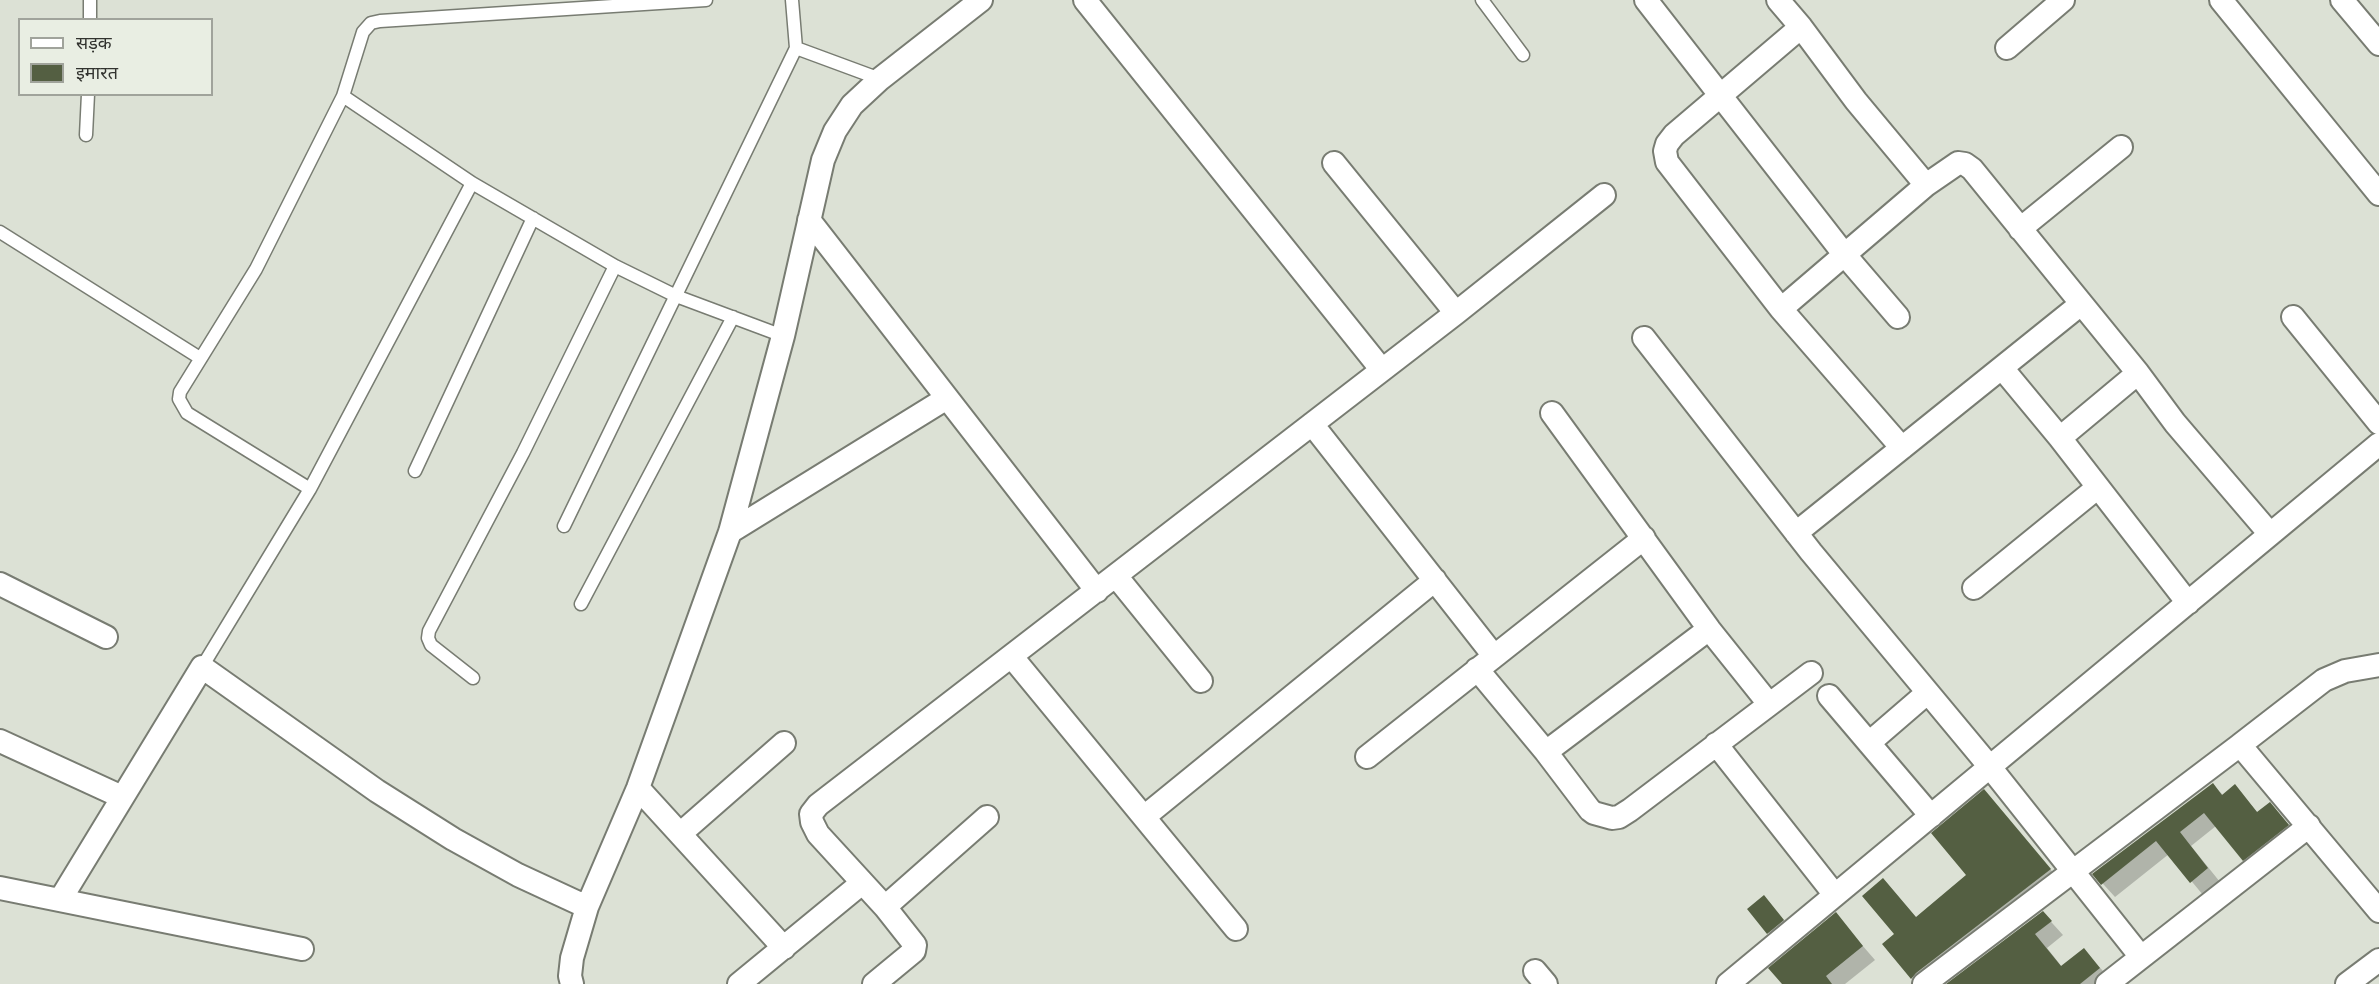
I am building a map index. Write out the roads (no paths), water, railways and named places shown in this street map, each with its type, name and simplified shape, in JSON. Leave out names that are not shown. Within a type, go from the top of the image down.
[{"type":"street","points":[[572,984],[570,976],[572,958],[587,907],[638,788],[730,532],[783,336],[823,160],[834,131],[852,105],[880,79],[981,0]]},
{"type":"street","points":[[1085,0],[1382,370]]},
{"type":"street","points":[[1646,0],[1844,254],[1898,317]]},
{"type":"street","points":[[1778,0],[1856,101],[1926,185]]},
{"type":"street","points":[[2007,48],[2063,0]]},
{"type":"street","points":[[2221,0],[2379,194]]},
{"type":"street","points":[[2342,0],[2379,44]]},
{"type":"street","points":[[1801,27],[1674,135],[1665,151],[1667,162],[1781,309],[1902,448]]},
{"type":"street","points":[[2020,229],[2121,147]]},
{"type":"street","points":[[1334,163],[1456,313]]},
{"type":"street","points":[[1781,309],[1926,185],[1958,163],[1965,164],[1972,169],[2138,373],[2175,423],[2270,534]]},
{"type":"street","points":[[874,984],[914,951],[915,945],[885,907],[818,834],[811,814],[824,799],[1012,657],[1456,313],[1604,195]]},
{"type":"street","points":[[809,220],[1097,591]]},
{"type":"street","points":[[1796,533],[2081,304]]},
{"type":"street","points":[[2293,317],[2379,423]]},
{"type":"street","points":[[1644,338],[1796,533],[1990,767],[2141,957]]},
{"type":"street","points":[[2002,368],[2061,438],[2097,488],[2188,603]]},
{"type":"street","points":[[2061,438],[2138,373]]},
{"type":"street","points":[[730,532],[947,398]]},
{"type":"street","points":[[1552,413],[1709,629],[1769,704]]},
{"type":"street","points":[[1312,424],[1435,580],[1486,663],[1546,752],[1594,813],[1612,818],[1619,817],[1630,810],[1811,673]]},
{"type":"street","points":[[1728,984],[2379,444]]},
{"type":"street","points":[[1974,588],[2097,488]]},
{"type":"street","points":[[1367,757],[1644,538]]},
{"type":"street","points":[[1116,576],[1202,681]]},
{"type":"street","points":[[1144,817],[1435,580]]},
{"type":"street","points":[[0,584],[106,637]]},
{"type":"street","points":[[1546,752],[1709,629]]},
{"type":"street","points":[[1012,657],[1236,929]]},
{"type":"street","points":[[1924,984],[2324,680],[2345,671],[2379,665]]},
{"type":"street","points":[[60,900],[202,667],[377,790],[453,839],[518,875],[587,907]]},
{"type":"street","points":[[1869,743],[1927,693]]},
{"type":"street","points":[[1829,696],[1930,816]]},
{"type":"street","points":[[0,741],[122,797]]},
{"type":"street","points":[[680,834],[783,743]]},
{"type":"street","points":[[1716,744],[1835,895]]},
{"type":"street","points":[[2240,746],[2379,911]]},
{"type":"street","points":[[638,788],[784,948]]},
{"type":"street","points":[[885,907],[987,817]]},
{"type":"street","points":[[2107,984],[2309,826]]},
{"type":"street","points":[[740,984],[862,883]]},
{"type":"street","points":[[0,888],[302,949]]},
{"type":"street","points":[[2347,984],[2379,960]]},
{"type":"lane","points":[[90,0],[90,18]]},
{"type":"lane","points":[[310,489],[187,413],[179,399],[180,392],[200,358],[256,269],[343,96],[363,32],[371,23],[380,21],[579,5],[706,0]]},
{"type":"lane","points":[[564,526],[796,48],[792,0]]},
{"type":"lane","points":[[1482,0],[1523,55]]},
{"type":"lane","points":[[796,48],[880,79]]},
{"type":"lane","points":[[86,135],[88,96]]},
{"type":"lane","points":[[343,96],[472,183],[615,266],[676,296],[783,336]]},
{"type":"lane","points":[[202,667],[310,489],[472,183]]},
{"type":"lane","points":[[415,471],[532,218]]},
{"type":"lane","points":[[0,232],[200,358]]},
{"type":"lane","points":[[473,678],[431,645],[428,638],[429,631],[523,453],[615,266]]},
{"type":"lane","points":[[581,604],[733,317]]}]
